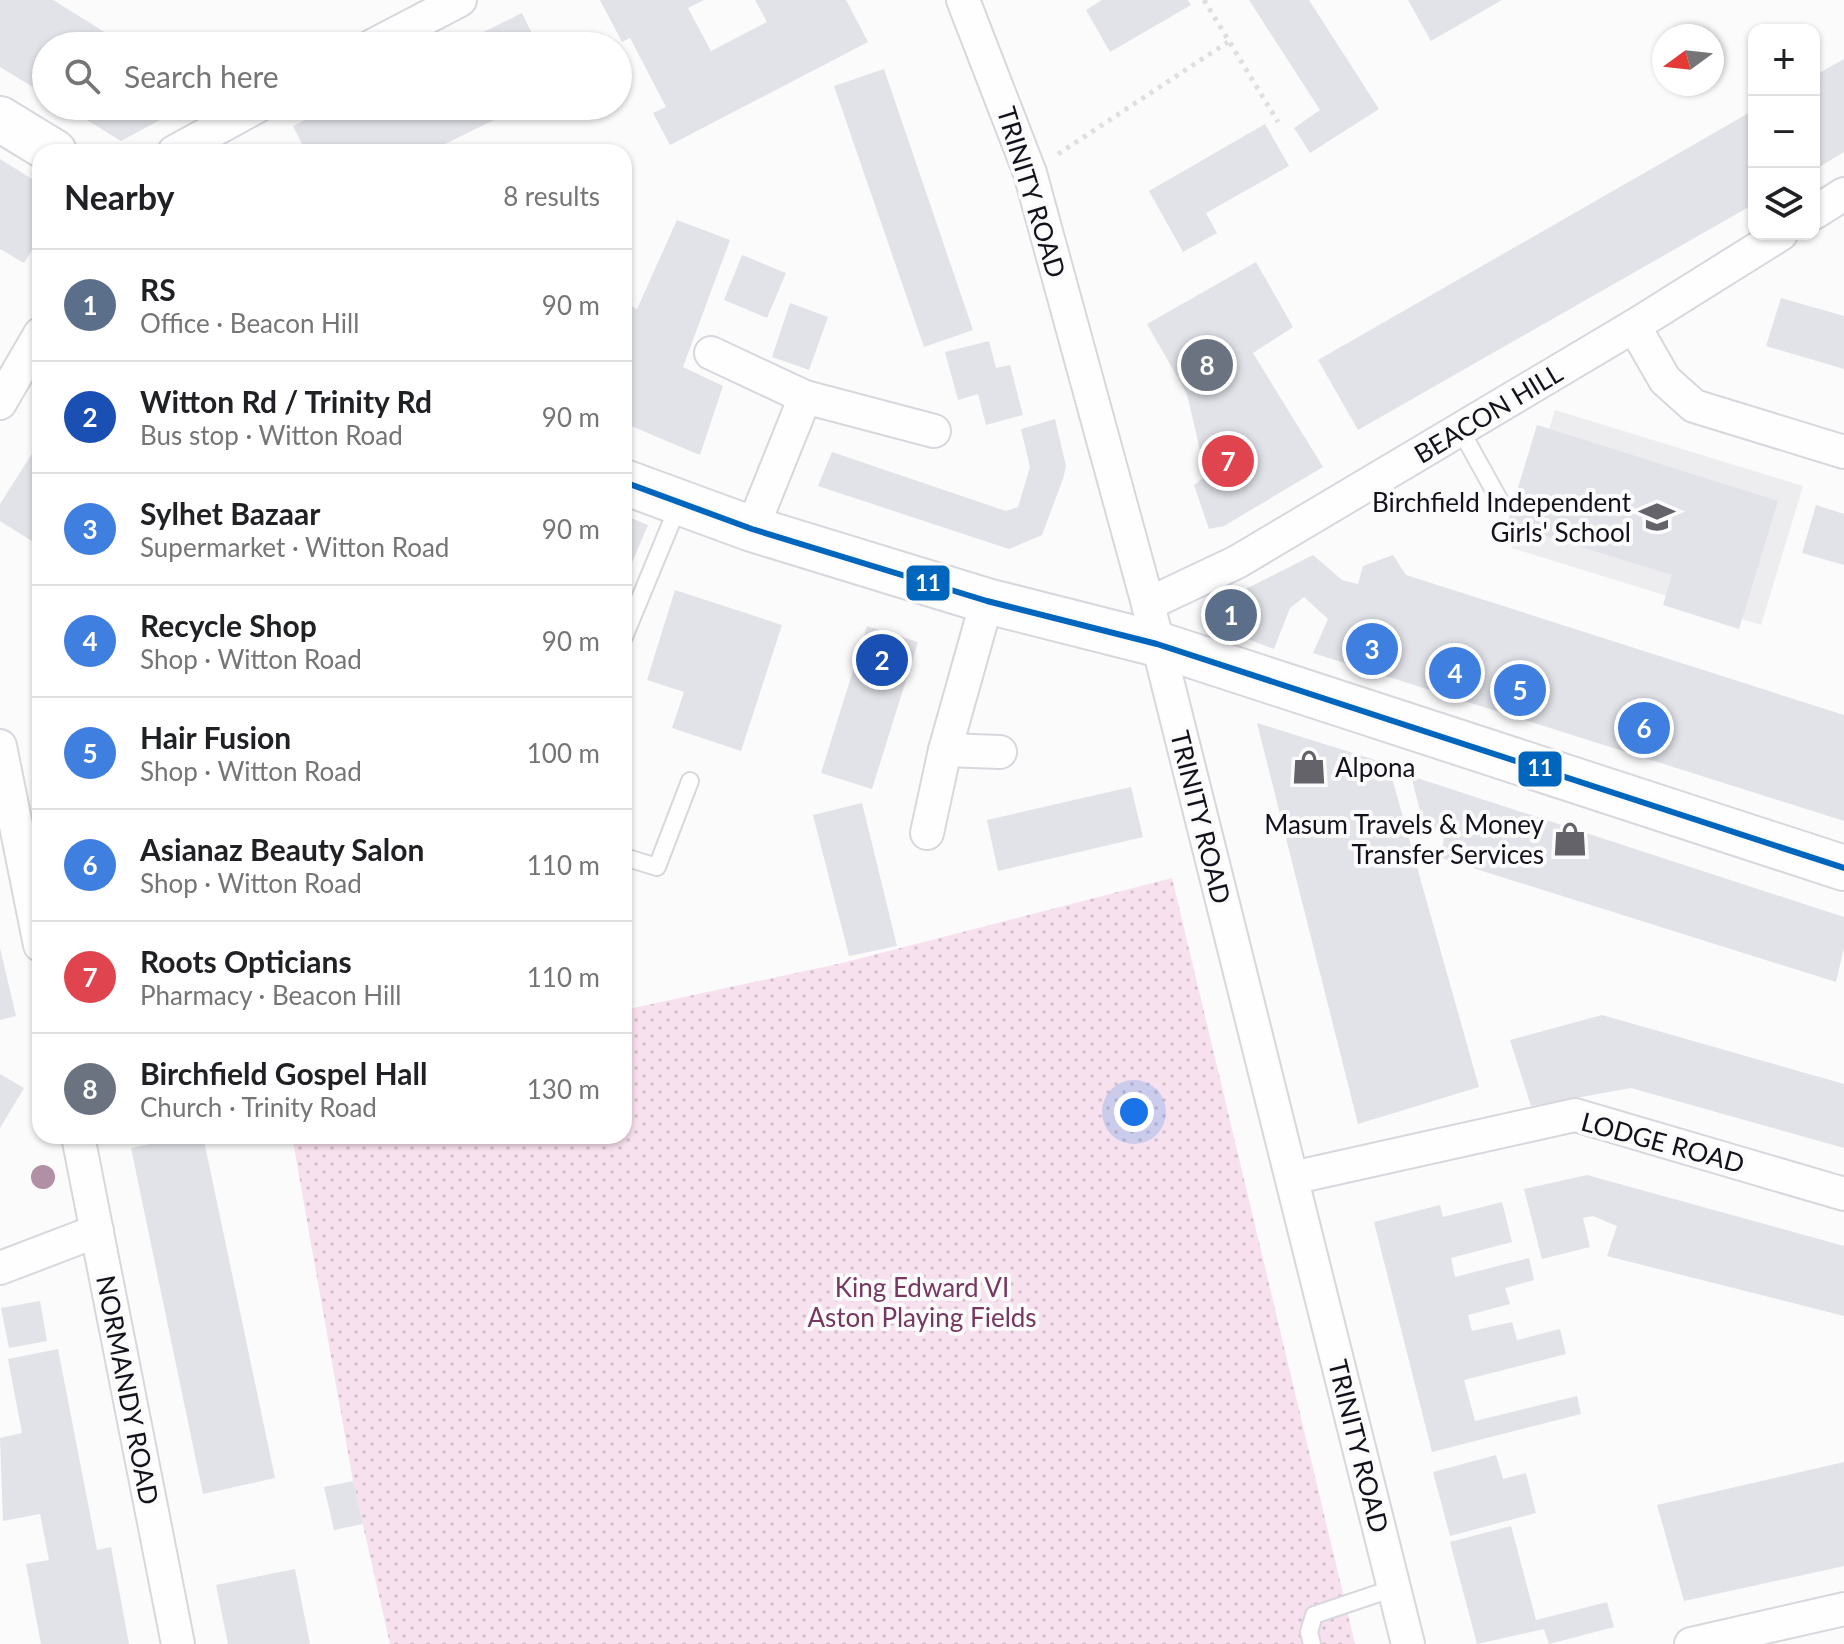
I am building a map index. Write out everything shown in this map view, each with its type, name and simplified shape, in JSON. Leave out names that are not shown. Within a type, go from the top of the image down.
[{"type":"main road","points":[[0,119],[41,144]]},
{"type":"main road","points":[[632,485],[752,529],[987,601],[1153,624],[1844,868]]},
{"type":"street","points":[[399,32],[460,0]]},
{"type":"street","name":"TRINITY ROAD","points":[[963,0],[1030,173],[1153,624],[1408,1644]]},
{"type":"street","points":[[189,144],[232,120]]},
{"type":"street","points":[[1820,209],[1844,194]]},
{"type":"street","name":"BEACON HILL","points":[[1153,624],[1237,562],[1634,326],[1771,240]]},
{"type":"street","points":[[1634,326],[1665,380],[1694,406],[1844,452]]},
{"type":"street","points":[[0,403],[32,348]]},
{"type":"street","points":[[711,353],[805,397],[934,431]]},
{"type":"street","points":[[752,529],[805,397]]},
{"type":"street","points":[[927,833],[945,750],[987,601]]},
{"type":"street","points":[[0,746],[32,905]]},
{"type":"street","points":[[945,750],[1000,752]]},
{"type":"street","name":"LODGE ROAD","points":[[1292,1178],[1575,1115],[1844,1194]]},
{"type":"street","name":"NORMANDY ROAD","points":[[80,1144],[178,1644]]},
{"type":"street","points":[[0,1268],[97,1231]]},
{"type":"street","points":[[1691,1644],[1844,1609]]},
{"type":"lane","points":[[1460,429],[1501,503]]},
{"type":"lane","points":[[632,618],[680,503]]},
{"type":"lane","points":[[632,859],[657,867],[690,781]]},
{"type":"lane","points":[[1312,1644],[1309,1632],[1314,1615],[1394,1588]]},
{"type":"path","points":[[1204,0],[1278,122]]},
{"type":"path","points":[[1030,173],[1228,42]]},
{"type":"shaded area","name":"Birchfield Independent Girls' School","points":[[1555,410],[1803,486],[1761,625],[1512,548]]},
{"type":"green space","name":"King Edward VI Aston Playing Fields","points":[[1172,878],[1355,1644],[390,1644],[353,1481],[293,1144],[632,1144],[632,1008],[842,963]]},
{"type":"building","points":[[0,0],[53,0],[104,32],[32,32],[32,86],[0,67]]},
{"type":"building","points":[[600,0],[704,0],[688,8],[711,51],[767,22],[755,0],[846,0],[868,42],[670,145],[653,113],[666,107],[632,42],[632,32],[617,32]]},
{"type":"building","points":[[1102,0],[1188,0],[1191,5],[1110,52],[1086,10]]},
{"type":"building","points":[[1249,0],[1309,0],[1379,109],[1310,153],[1294,128],[1320,110]]},
{"type":"building","points":[[1408,0],[1502,0],[1431,41]]},
{"type":"building","points":[[522,13],[531,32],[483,32]]},
{"type":"building","points":[[1844,59],[1844,152],[1820,166],[1820,96],[1820,73]]},
{"type":"building","points":[[884,69],[973,330],[924,347],[834,86]]},
{"type":"building","points":[[1748,113],[1748,207],[1358,430],[1318,360]]},
{"type":"building","points":[[87,120],[160,120],[121,141]]},
{"type":"building","points":[[305,120],[494,120],[445,144],[302,144],[293,126]]},
{"type":"building","points":[[1265,124],[1289,166],[1206,213],[1217,233],[1183,252],[1149,191]]},
{"type":"building","points":[[0,159],[32,179],[32,250],[24,263],[0,249]]},
{"type":"building","points":[[677,220],[730,240],[683,367],[723,386],[700,455],[632,426],[632,306],[637,309]]},
{"type":"building","points":[[742,255],[786,273],[767,318],[724,300]]},
{"type":"building","points":[[1256,262],[1293,327],[1253,353],[1323,467],[1224,526],[1209,529],[1194,485],[1206,476],[1187,394],[1147,324]]},
{"type":"building","points":[[1781,298],[1844,316],[1844,369],[1766,346]]},
{"type":"building","points":[[790,303],[828,317],[809,370],[772,357]]},
{"type":"building","points":[[989,341],[996,368],[1010,365],[1023,415],[986,425],[978,394],[958,400],[945,352]]},
{"type":"building","points":[[1055,419],[1066,466],[1063,479],[1042,535],[1009,549],[818,486],[832,452],[1006,511],[1018,507],[1030,467],[1021,429]]},
{"type":"building","name":"Birchfield Independent Girls' School","points":[[1537,425],[1778,501],[1739,629],[1663,605],[1672,575],[1507,524]]},
{"type":"building","points":[[32,454],[32,541],[0,521],[0,504]]},
{"type":"building","points":[[1816,505],[1844,514],[1844,565],[1802,553]]},
{"type":"building","points":[[632,518],[648,525],[632,562]]},
{"type":"building","points":[[1313,555],[1342,580],[1358,584],[1363,566],[1393,555],[1406,575],[1844,715],[1844,821],[1313,653],[1328,619],[1304,597],[1290,608],[1274,649],[1218,628],[1207,619],[1214,605]]},
{"type":"building","points":[[675,590],[782,625],[741,751],[672,728],[684,692],[647,680]]},
{"type":"building","points":[[867,626],[918,642],[872,789],[821,773]]},
{"type":"building","points":[[1257,723],[1388,764],[1479,1087],[1358,1124]]},
{"type":"building","points":[[1411,776],[1844,917],[1844,948],[1836,982],[1441,858],[1445,831],[1425,830]]},
{"type":"building","points":[[1131,787],[1143,837],[998,871],[987,820]]},
{"type":"building","points":[[862,803],[897,946],[849,956],[813,815]]},
{"type":"building","points":[[0,948],[16,1016],[0,1020]]},
{"type":"building","points":[[1602,1015],[1844,1084],[1844,1148],[1631,1088],[1531,1106],[1510,1040]]},
{"type":"building","points":[[0,1074],[24,1088],[0,1128]]},
{"type":"building","points":[[150,1144],[205,1144],[275,1478],[203,1494],[131,1148]]},
{"type":"building","points":[[1587,1175],[1844,1246],[1844,1316],[1607,1256],[1617,1226],[1593,1216],[1583,1218],[1590,1247],[1542,1259],[1524,1189]]},
{"type":"building","points":[[1502,1202],[1512,1242],[1451,1258],[1455,1277],[1529,1258],[1534,1280],[1505,1288],[1510,1304],[1468,1315],[1472,1331],[1512,1322],[1517,1340],[1560,1329],[1566,1354],[1464,1380],[1475,1421],[1577,1396],[1581,1414],[1432,1452],[1374,1222],[1440,1205],[1443,1217]]},
{"type":"building","points":[[40,1301],[47,1341],[9,1348],[1,1308]]},
{"type":"building","points":[[58,1349],[97,1550],[111,1547],[129,1644],[41,1644],[26,1564],[49,1560],[40,1514],[3,1521],[0,1438],[22,1433],[8,1359]]},
{"type":"building","points":[[1496,1455],[1503,1479],[1526,1473],[1536,1513],[1450,1536],[1433,1472]]},
{"type":"building","points":[[1844,1462],[1844,1566],[1684,1601],[1657,1505]]},
{"type":"building","points":[[353,1481],[363,1524],[334,1530],[324,1487]]},
{"type":"building","points":[[1511,1526],[1536,1620],[1607,1602],[1614,1627],[1549,1644],[1544,1629],[1477,1644],[1450,1542]]},
{"type":"building","points":[[295,1569],[310,1644],[228,1644],[216,1585]]},
{"type":"transit line","name":"11","points":[[632,485],[752,529],[987,601],[1157,644],[1844,868]]},
{"type":"place","name":"Birchfield Gospel Hall","points":[[1207,365]]},
{"type":"place","name":"Roots Opticians","points":[[1228,461]]},
{"type":"place","name":"Birchfield Independent Girls' School","points":[[1657,517]]},
{"type":"place","name":"RS","points":[[1231,615]]},
{"type":"place","name":"Sylhet Bazaar","points":[[1372,649]]},
{"type":"place","name":"Witton Rd / Trinity Rd","points":[[882,660]]},
{"type":"place","name":"Recycle Shop","points":[[1455,673]]},
{"type":"place","name":"Hair Fusion","points":[[1520,690]]},
{"type":"place","name":"Asianaz Beauty Salon","points":[[1644,728]]},
{"type":"place","name":"Alpona","points":[[1309,767]]},
{"type":"place","name":"Masum Travels & Money Transfer Services","points":[[1570,839]]}]
